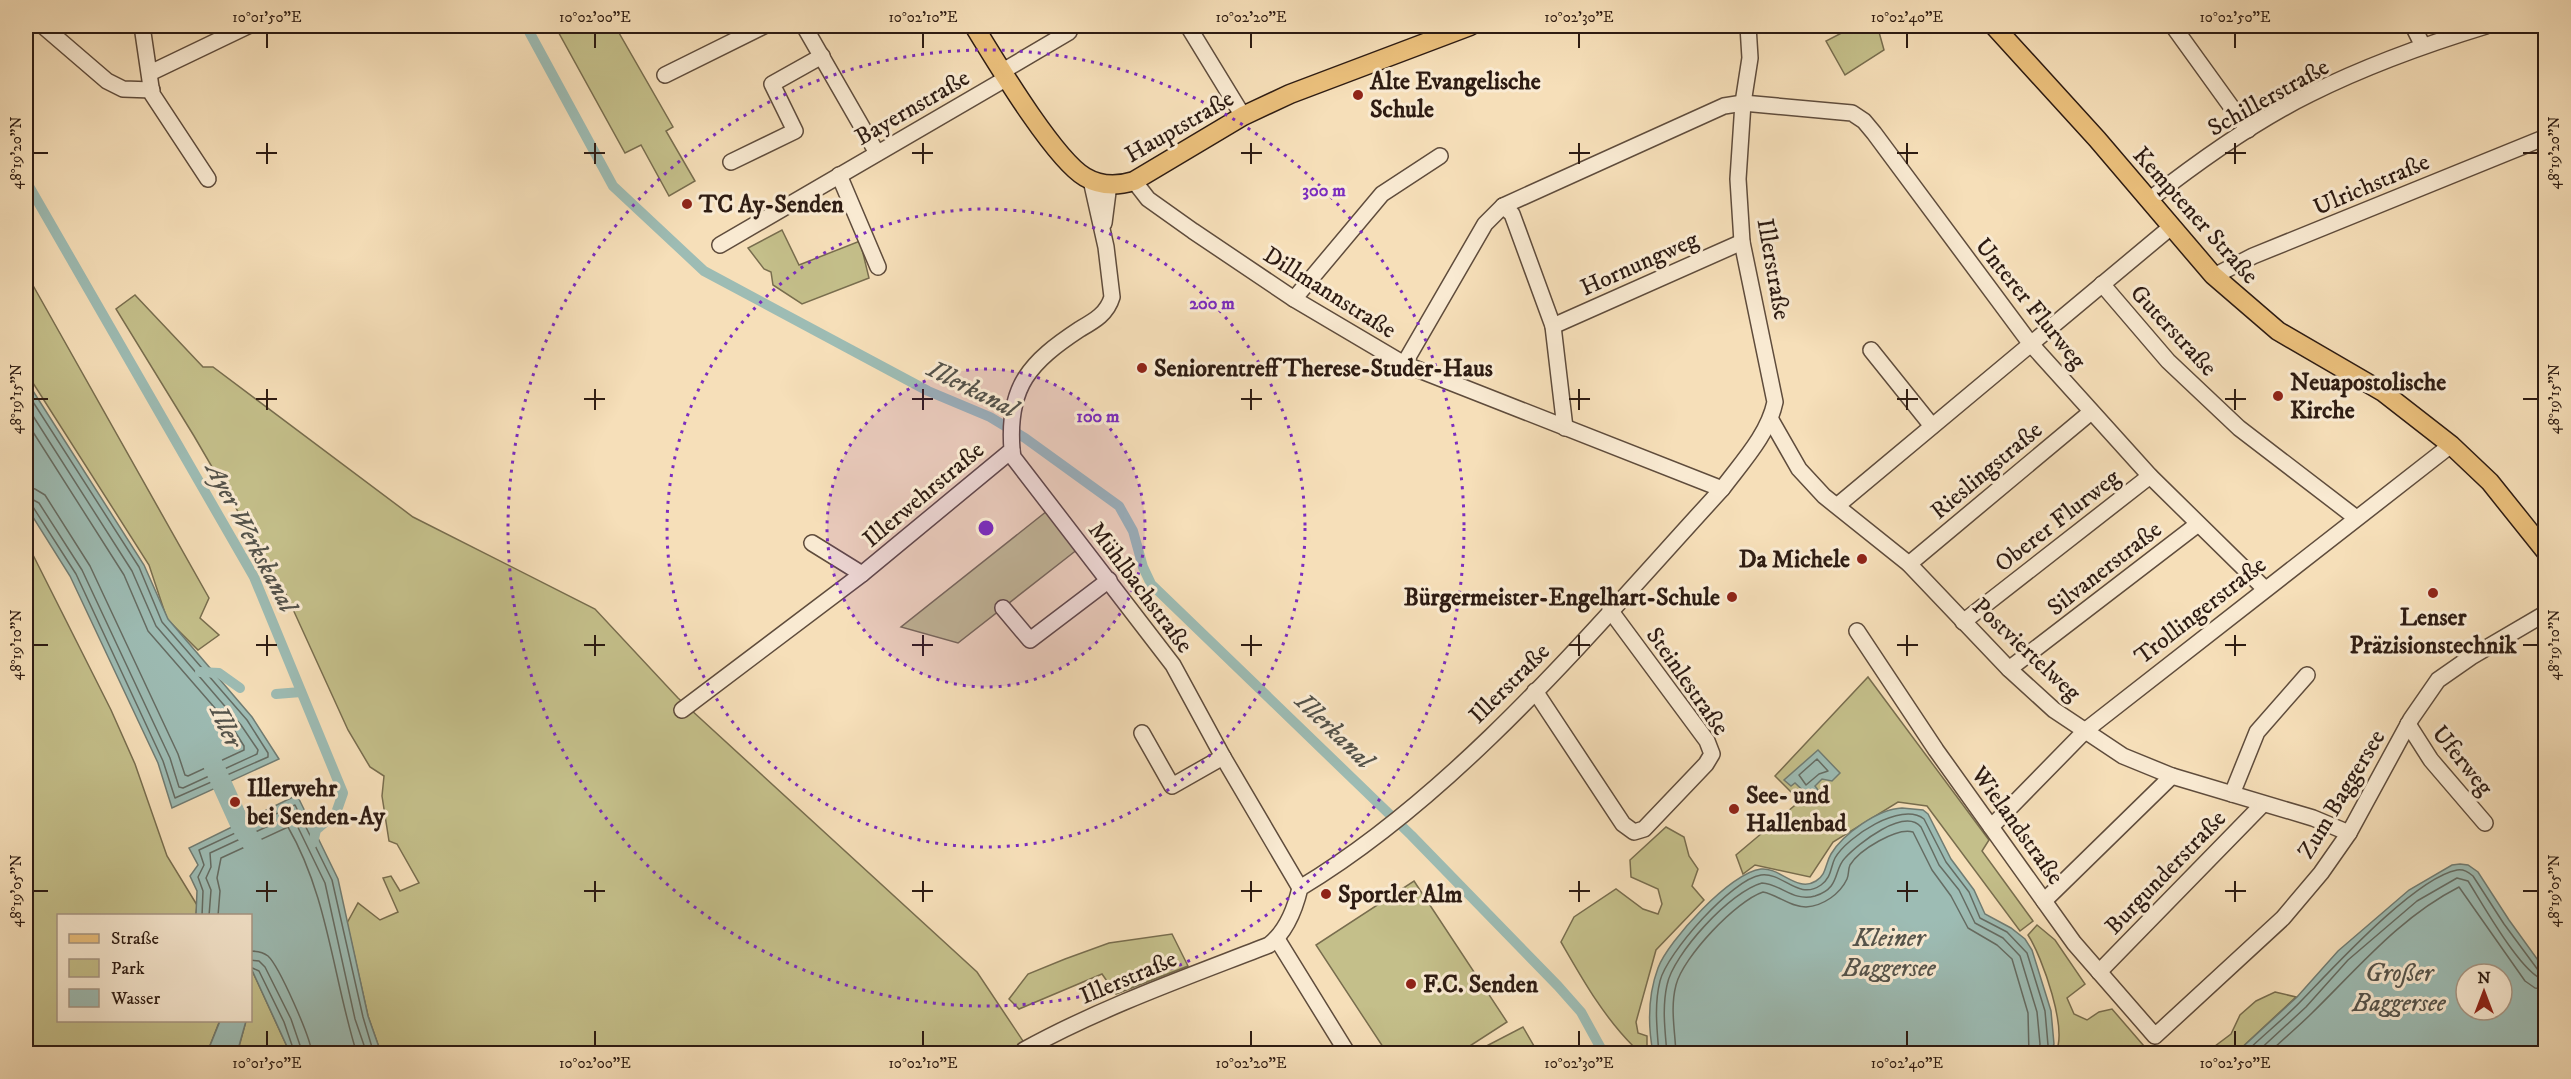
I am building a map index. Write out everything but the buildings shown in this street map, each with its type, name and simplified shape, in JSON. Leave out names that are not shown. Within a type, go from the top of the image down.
[{"type":"main road","points":[[974,26],[1005,74],[1070,164],[1100,182]]},
{"type":"main road","name":"Hauptstraße","points":[[1100,182],[1134,181],[1242,116],[1354,67],[1470,26]]},
{"type":"main road","name":"Kemptener Straße","points":[[1994,26],[2214,276],[2278,331],[2383,392],[2451,445],[2490,482],[2546,552]]},
{"type":"street","points":[[43,26],[107,81],[123,89],[152,90]]},
{"type":"street","points":[[142,26],[152,90],[208,179]]},
{"type":"street","points":[[150,73],[249,26]]},
{"type":"street","points":[[665,75],[764,26]]},
{"type":"street","points":[[804,26],[877,153]]},
{"type":"street","points":[[1188,26],[1242,116]]},
{"type":"street","name":"Illerstraße","points":[[1300,888],[1384,830],[1411,808],[1535,691],[1722,489],[1771,420],[1775,402],[1774,387],[1742,242],[1738,179],[1743,103],[1750,58],[1748,26]]},
{"type":"street","points":[[2173,26],[2248,130]]},
{"type":"street","points":[[2413,26],[2423,46]]},
{"type":"street","name":"Schillerstraße","points":[[2149,201],[2183,173],[2248,130],[2310,94],[2423,46],[2486,26]]},
{"type":"street","name":"Bayernstraße","points":[[720,245],[877,153],[1069,32]]},
{"type":"street","points":[[731,162],[795,131],[772,84],[822,56]]},
{"type":"street","name":"Unterer Flurweg","points":[[1503,206],[1724,106],[1743,103],[1840,110],[1852,113],[1864,121],[2030,343],[2150,476],[2265,588]]},
{"type":"street","name":"Ulrichstraße","points":[[2214,276],[2253,256],[2546,137]]},
{"type":"street","points":[[1294,299],[1382,194],[1440,156]]},
{"type":"street","name":"Bayernstraße","points":[[839,175],[878,267]]},
{"type":"street","name":"Dillmannstraße","points":[[1134,181],[1148,200],[1294,299],[1404,364],[1722,489]]},
{"type":"street","name":"Illerwehrstraße","points":[[682,710],[862,574],[1011,447],[1016,398],[1028,370],[1045,353],[1098,318],[1110,304],[1112,288],[1103,231],[1100,182]]},
{"type":"street","points":[[1404,364],[1485,224],[1503,206],[1512,214],[1553,326],[1565,428]]},
{"type":"street","points":[[1838,505],[2171,227]]},
{"type":"street","name":"Hornungweg","points":[[1553,326],[1742,242]]},
{"type":"street","name":"Guterstraße","points":[[2102,284],[2168,361],[2239,428],[2355,517]]},
{"type":"street","points":[[1871,350],[1932,426]]},
{"type":"street","name":"Rieslingstraße","points":[[1909,564],[2091,412]]},
{"type":"street","name":"Postviertelweg","points":[[1771,420],[1799,469],[1824,496],[1909,564],[2009,669],[2054,710],[2086,729],[2123,756],[2172,776],[2313,818],[2349,833]]},
{"type":"street","name":"Trollingerstraße","points":[[1991,826],[2086,729],[2355,517],[2451,445]]},
{"type":"street","name":"Mühlbachstraße","points":[[1011,447],[1013,457],[1173,665],[1223,757],[1300,888]]},
{"type":"street","name":"Oberer Flurweg","points":[[1963,622],[2150,476]]},
{"type":"street","name":"Silvanerstraße","points":[[2009,669],[2198,524]]},
{"type":"street","points":[[812,543],[862,574]]},
{"type":"street","points":[[1003,608],[1030,640],[1109,580]]},
{"type":"street","name":"Steinlestraße","points":[[1535,691],[1623,824],[1634,832],[1644,829],[1706,764],[1712,754],[1707,741],[1610,610]]},
{"type":"street","name":"Zum Baggersee","points":[[2155,1036],[2283,918],[2321,873],[2349,833],[2408,724],[2438,680],[2471,657],[2546,613]]},
{"type":"street","name":"Wielandstraße","points":[[1857,631],[2044,901],[2098,972],[2155,1036]]},
{"type":"street","points":[[2232,794],[2257,732],[2307,675]]},
{"type":"street","name":"Uferweg","points":[[2408,724],[2431,760],[2485,823]]},
{"type":"street","points":[[1142,733],[1172,786],[1223,757]]},
{"type":"street","points":[[2044,901],[2172,776]]},
{"type":"street","name":"Burgunderstraße","points":[[2098,972],[2263,804]]},
{"type":"street","points":[[1300,888],[1289,919],[1277,939],[1348,1053]]},
{"type":"street","name":"Illerstraße","points":[[1024,1050],[1053,1034],[1153,989],[1269,945],[1277,939]]},
{"type":"green space","points":[[555,26],[615,26],[673,127],[666,131],[695,181],[669,196],[641,145],[625,153]]},
{"type":"green space","points":[[1855,26],[1868,26],[1879,32],[1884,50],[1845,75],[1826,41]]},
{"type":"green space","points":[[782,230],[799,265],[860,241],[869,278],[802,304],[773,285],[771,272],[764,269],[748,248]]},
{"type":"green space","points":[[26,273],[209,598],[200,618],[219,635],[198,650],[167,619],[149,565],[26,372]]},
{"type":"green space","points":[[135,295],[203,367],[213,367],[413,517],[595,609],[678,698],[977,972],[1031,1053],[381,1053],[368,1016],[347,923],[358,903],[380,920],[398,912],[383,878],[391,876],[400,891],[419,883],[397,844],[389,841],[382,796],[384,776],[370,767],[348,730],[286,594],[194,436],[116,309]]},
{"type":"green space","points":[[1047,511],[1078,549],[958,643],[901,627]]},
{"type":"green space","points":[[26,541],[111,710],[135,764],[167,856],[197,905],[196,914],[57,914],[57,1022],[219,1022],[207,1053],[26,1053]]},
{"type":"green space","points":[[1868,677],[1989,840],[1982,851],[2033,921],[2020,931],[1927,806],[1898,802],[1833,842],[1810,877],[1755,865],[1743,874],[1736,855],[1800,801],[1775,776]]},
{"type":"green space","points":[[1666,827],[1684,837],[1689,856],[1698,869],[1692,886],[1704,900],[1656,950],[1636,1022],[1638,1033],[1647,1036],[1647,1053],[1634,1053],[1634,1047],[1603,1010],[1561,942],[1574,917],[1616,889],[1643,909],[1658,914],[1662,904],[1658,889],[1631,877],[1630,860]]},
{"type":"green space","name":"F.C. Senden","points":[[1414,881],[1507,1022],[1459,1053],[1387,1053],[1316,945]]},
{"type":"green space","points":[[2037,925],[2055,940],[2085,984],[2067,998],[2074,1014],[2087,1020],[2099,1012],[2112,1009],[2150,1053],[2055,1053],[2059,1029],[2052,994],[2040,959],[2028,935]]},
{"type":"green space","points":[[1172,934],[1188,966],[1116,994],[1102,974],[1019,1009],[1009,999],[1028,974],[1065,959],[1109,943]]},
{"type":"green space","points":[[252,970],[290,1053],[237,1054],[246,1022],[252,1022]]},
{"type":"green space","points":[[2275,992],[2296,997],[2236,1053],[2185,1054],[2187,1048],[2211,1049],[2231,1034],[2240,1015],[2256,1001]]},
{"type":"green space","points":[[1523,1027],[1538,1053],[1473,1053]]},
{"type":"water","points":[[26,380],[144,565],[168,619],[252,717],[279,759],[172,808],[158,763],[70,576],[26,506]]},
{"type":"water","points":[[1818,750],[1840,773],[1832,781],[1822,779],[1815,786],[1818,790],[1812,799],[1795,783],[1791,786],[1784,780]]},
{"type":"water","points":[[297,795],[338,879],[368,1016],[381,1053],[290,1053],[252,970],[252,914],[196,914],[197,891],[190,876],[198,865],[189,848]]},
{"type":"water","name":"Kleiner Baggersee","points":[[1902,808],[1923,810],[1928,814],[1951,859],[1974,890],[1985,914],[2011,928],[2025,939],[2032,950],[2051,1011],[2054,1044],[2049,1053],[1653,1053],[1650,1010],[1652,989],[1658,968],[1674,942],[1702,910],[1734,882],[1748,873],[1761,869],[1768,869],[1802,884],[1816,881],[1822,875],[1837,846],[1852,831],[1882,813]]},
{"type":"water","name":"Großer Baggersee","points":[[2452,865],[2468,865],[2478,872],[2545,970],[2545,1053],[2236,1053],[2297,997],[2338,951],[2409,890]]},
{"type":"water","points":[[220,1022],[246,1022],[237,1053],[207,1053]]},
{"type":"waterway","name":"Illerkanal","points":[[526,26],[613,186],[704,271],[928,391],[990,417],[1025,438],[1119,506],[1133,531],[1143,567],[1151,584],[1411,835],[1558,986],[1581,1012],[1604,1054]]},
{"type":"waterway","name":"Ayer Werkskanal","points":[[26,181],[254,577],[343,793],[336,813],[316,830],[313,843]]},
{"type":"waterway","points":[[200,672],[219,673],[240,688]]},
{"type":"waterway","points":[[276,694],[301,692]]},
{"type":"waterway","name":"Iller","points":[[212,762],[240,824],[254,846]]},
{"type":"place","name":"Alte Evangelische Schule","points":[[1358,95]]},
{"type":"place","name":"TC Ay-Senden","points":[[687,204]]},
{"type":"place","name":"Seniorentreff Therese-Studer-Haus","points":[[1142,368]]},
{"type":"place","name":"Neuapostolische Kirche","points":[[2278,396]]},
{"type":"place","name":"Da Michele","points":[[1862,559]]},
{"type":"place","name":"Lenser Präzisionstechnik","points":[[2433,593]]},
{"type":"place","name":"Bürgermeister-Engelhart-Schule","points":[[1732,597]]},
{"type":"place","name":"Illerwehr bei Senden-Ay","points":[[235,802]]},
{"type":"place","name":"See- und Hallenbad","points":[[1734,809]]},
{"type":"place","name":"Sportler Alm","points":[[1326,894]]},
{"type":"place","name":"F.C. Senden","points":[[1411,984]]}]
